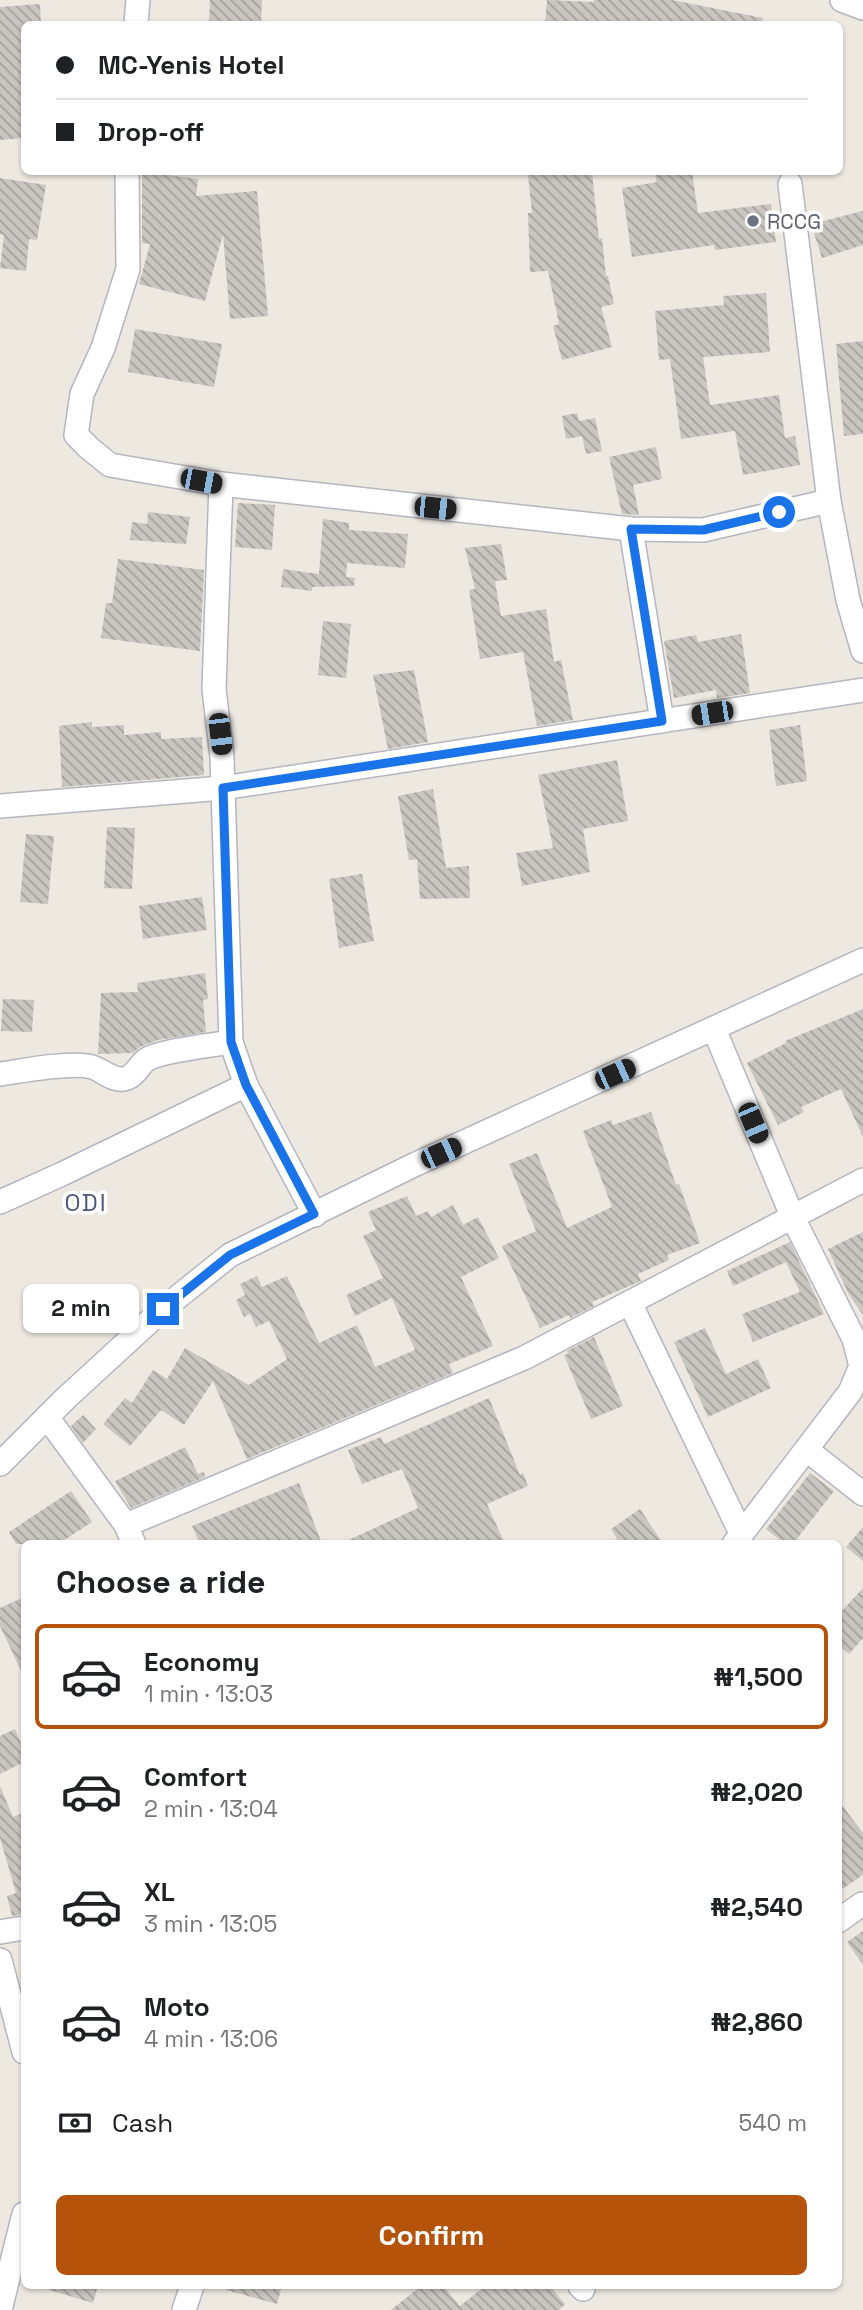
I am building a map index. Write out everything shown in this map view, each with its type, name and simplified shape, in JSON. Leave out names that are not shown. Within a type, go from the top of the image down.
[{"type":"street","points":[[136,21],[138,0]]},
{"type":"street","points":[[842,0],[863,8]]},
{"type":"street","points":[[127,175],[128,269],[103,348],[82,394],[76,435],[110,465],[221,484],[631,529],[703,530],[829,501]]},
{"type":"street","points":[[790,184],[829,501],[848,600],[863,651]]},
{"type":"street","points":[[221,484],[214,689],[222,757],[231,1042],[246,1085],[314,1214]]},
{"type":"street","points":[[631,529],[662,721]]},
{"type":"street","points":[[0,806],[223,788],[863,690]]},
{"type":"street","points":[[0,1464],[163,1309],[230,1255],[416,1164],[863,960]]},
{"type":"street","points":[[630,1303],[737,1538],[850,1392],[861,1366],[853,1339],[793,1217],[714,1028]]},
{"type":"street","points":[[0,1074],[76,1065],[92,1067],[118,1079],[127,1079],[137,1072],[145,1060],[158,1055],[231,1042]]},
{"type":"street","points":[[0,1202],[246,1085]]},
{"type":"street","points":[[47,1417],[130,1534],[308,1451],[524,1358],[863,1180]]},
{"type":"street","points":[[807,1450],[863,1494]]},
{"type":"street","points":[[842,1918],[862,1904]]},
{"type":"street","points":[[0,1933],[21,1929]]},
{"type":"street","points":[[0,1961],[21,2041]]},
{"type":"street","points":[[0,2310],[21,2226]]},
{"type":"street","points":[[184,2310],[191,2289]]},
{"type":"building","points":[[210,0],[262,0],[261,21],[209,21]]},
{"type":"building","points":[[547,0],[672,0],[763,18],[762,21],[545,21]]},
{"type":"building","points":[[40,4],[41,21],[21,21],[21,138],[0,140],[0,7]]},
{"type":"building","points":[[142,175],[198,179],[196,196],[257,191],[268,316],[230,319],[223,234],[205,301],[139,284],[150,244],[142,243]]},
{"type":"building","points":[[528,175],[592,175],[599,239],[602,238],[606,276],[614,304],[601,307],[612,347],[562,360],[553,326],[559,324],[548,271],[530,272],[528,213],[532,213]]},
{"type":"building","points":[[655,175],[692,175],[698,213],[771,204],[776,242],[715,250],[714,245],[632,257],[622,188],[657,182]]},
{"type":"building","points":[[0,178],[46,185],[37,240],[29,239],[26,271],[0,268],[4,235],[0,234]]},
{"type":"building","points":[[863,211],[863,245],[822,258],[811,224]]},
{"type":"building","points":[[766,293],[770,352],[703,357],[710,405],[779,395],[785,438],[795,436],[800,465],[743,475],[735,431],[681,439],[670,359],[659,360],[655,311],[724,305],[723,296]]},
{"type":"building","points":[[135,329],[222,344],[214,387],[128,372]]},
{"type":"building","points":[[863,341],[863,434],[844,436],[836,344]]},
{"type":"building","points":[[577,413],[579,421],[595,418],[602,451],[586,454],[582,436],[566,439],[562,416]]},
{"type":"building","points":[[656,447],[662,479],[633,485],[639,515],[622,514],[609,457]]},
{"type":"building","points":[[238,503],[275,505],[272,550],[235,547]]},
{"type":"building","points":[[148,512],[190,517],[186,544],[130,540],[132,522],[147,524]]},
{"type":"building","points":[[323,519],[349,523],[349,530],[408,534],[405,568],[347,563],[346,577],[355,578],[354,586],[312,587],[312,591],[281,587],[283,569],[319,574]]},
{"type":"building","points":[[501,544],[507,580],[495,581],[501,616],[546,609],[554,662],[561,660],[573,720],[537,726],[523,652],[480,659],[469,590],[475,589],[465,548]]},
{"type":"building","points":[[118,559],[204,570],[200,651],[101,638],[106,603],[112,603]]},
{"type":"building","points":[[323,621],[351,624],[346,678],[318,675]]},
{"type":"building","points":[[741,634],[750,693],[717,698],[716,690],[674,698],[664,641],[696,635],[698,642]]},
{"type":"building","points":[[414,670],[428,742],[388,749],[373,675]]},
{"type":"building","points":[[92,722],[92,727],[124,725],[124,735],[161,732],[161,739],[202,737],[204,775],[62,787],[59,726]]},
{"type":"building","points":[[800,725],[807,781],[776,786],[769,730]]},
{"type":"building","points":[[617,760],[628,821],[583,829],[590,872],[522,886],[516,853],[553,848],[538,775]]},
{"type":"building","points":[[433,789],[446,868],[469,866],[470,898],[420,899],[417,859],[409,860],[398,796]]},
{"type":"building","points":[[107,827],[135,828],[132,889],[104,888]]},
{"type":"building","points":[[26,834],[54,836],[48,904],[20,902]]},
{"type":"building","points":[[362,874],[374,941],[339,948],[329,879]]},
{"type":"building","points":[[202,897],[207,930],[143,939],[139,906]]},
{"type":"building","points":[[205,973],[208,999],[203,1000],[206,1032],[158,1040],[133,1053],[98,1054],[101,993],[138,992],[137,983]]},
{"type":"building","points":[[3,999],[34,1000],[32,1032],[1,1031]]},
{"type":"building","points":[[863,1009],[863,1137],[841,1089],[801,1107],[804,1112],[778,1125],[747,1063],[786,1043],[785,1041]]},
{"type":"building","points":[[651,1112],[676,1185],[679,1184],[700,1243],[667,1255],[669,1260],[638,1274],[641,1281],[592,1302],[594,1306],[540,1328],[502,1246],[536,1231],[509,1164],[537,1153],[567,1228],[612,1207],[583,1131],[611,1120],[613,1125]]},
{"type":"building","points":[[407,1196],[416,1216],[428,1211],[431,1217],[453,1205],[463,1225],[478,1217],[499,1258],[461,1277],[493,1346],[449,1364],[453,1373],[247,1459],[213,1381],[184,1425],[161,1410],[130,1446],[103,1424],[125,1398],[132,1403],[153,1370],[167,1379],[185,1348],[249,1385],[287,1359],[269,1321],[256,1327],[250,1314],[244,1317],[236,1300],[245,1295],[240,1284],[257,1276],[262,1287],[287,1276],[319,1343],[357,1325],[375,1367],[415,1350],[392,1298],[355,1316],[346,1295],[383,1278],[363,1236],[376,1230],[368,1212]]},
{"type":"building","points":[[863,1232],[863,1315],[848,1293],[828,1249]]},
{"type":"building","points":[[790,1242],[824,1314],[753,1342],[742,1314],[800,1292],[786,1262],[733,1286],[727,1271]]},
{"type":"building","points":[[705,1328],[726,1374],[758,1359],[771,1388],[708,1417],[674,1342]]},
{"type":"building","points":[[594,1337],[623,1406],[591,1419],[564,1355]]},
{"type":"building","points":[[489,1398],[520,1475],[523,1473],[528,1486],[487,1504],[503,1540],[349,1540],[418,1508],[402,1469],[362,1484],[348,1450],[381,1437],[384,1444]]},
{"type":"building","points":[[83,1415],[96,1429],[83,1443],[71,1426]]},
{"type":"building","points":[[185,1447],[198,1474],[204,1472],[205,1477],[131,1508],[115,1481]]},
{"type":"building","points":[[810,1473],[834,1491],[796,1540],[780,1540],[766,1529]]},
{"type":"building","points":[[299,1483],[320,1540],[198,1540],[192,1526]]},
{"type":"building","points":[[71,1491],[92,1522],[64,1540],[21,1540],[21,1544],[16,1544],[9,1532]]},
{"type":"building","points":[[640,1509],[660,1540],[618,1540],[611,1529]]},
{"type":"building","points":[[863,1527],[863,1561],[846,1547]]},
{"type":"building","points":[[863,1588],[863,1638],[849,1654],[842,1648],[842,1611]]},
{"type":"building","points":[[21,1598],[21,1671],[0,1626],[0,1608]]},
{"type":"building","points":[[15,1729],[21,1744],[21,1764],[0,1774],[0,1736]]},
{"type":"building","points":[[0,1786],[13,1817],[21,1814],[21,1914],[12,1916],[7,1896],[16,1893],[0,1838]]},
{"type":"building","points":[[842,1805],[863,1833],[863,1875],[842,1889]]},
{"type":"building","points":[[863,1931],[863,1965],[847,1942]]},
{"type":"building","points":[[46,2289],[97,2289],[93,2303]]},
{"type":"building","points":[[226,2289],[281,2289],[277,2304]]},
{"type":"building","points":[[417,2289],[446,2289],[460,2306],[481,2289],[552,2289],[565,2304],[559,2310],[391,2310]]},
{"type":"place","name":"RCCG","points":[[753,221]]},
{"type":"district","name":"ODI","points":[[86,1202]]},
{"type":"route","points":[[163,1309],[230,1255],[314,1214],[246,1085],[231,1042],[223,788],[662,721],[631,529],[703,530],[779,512]]}]
